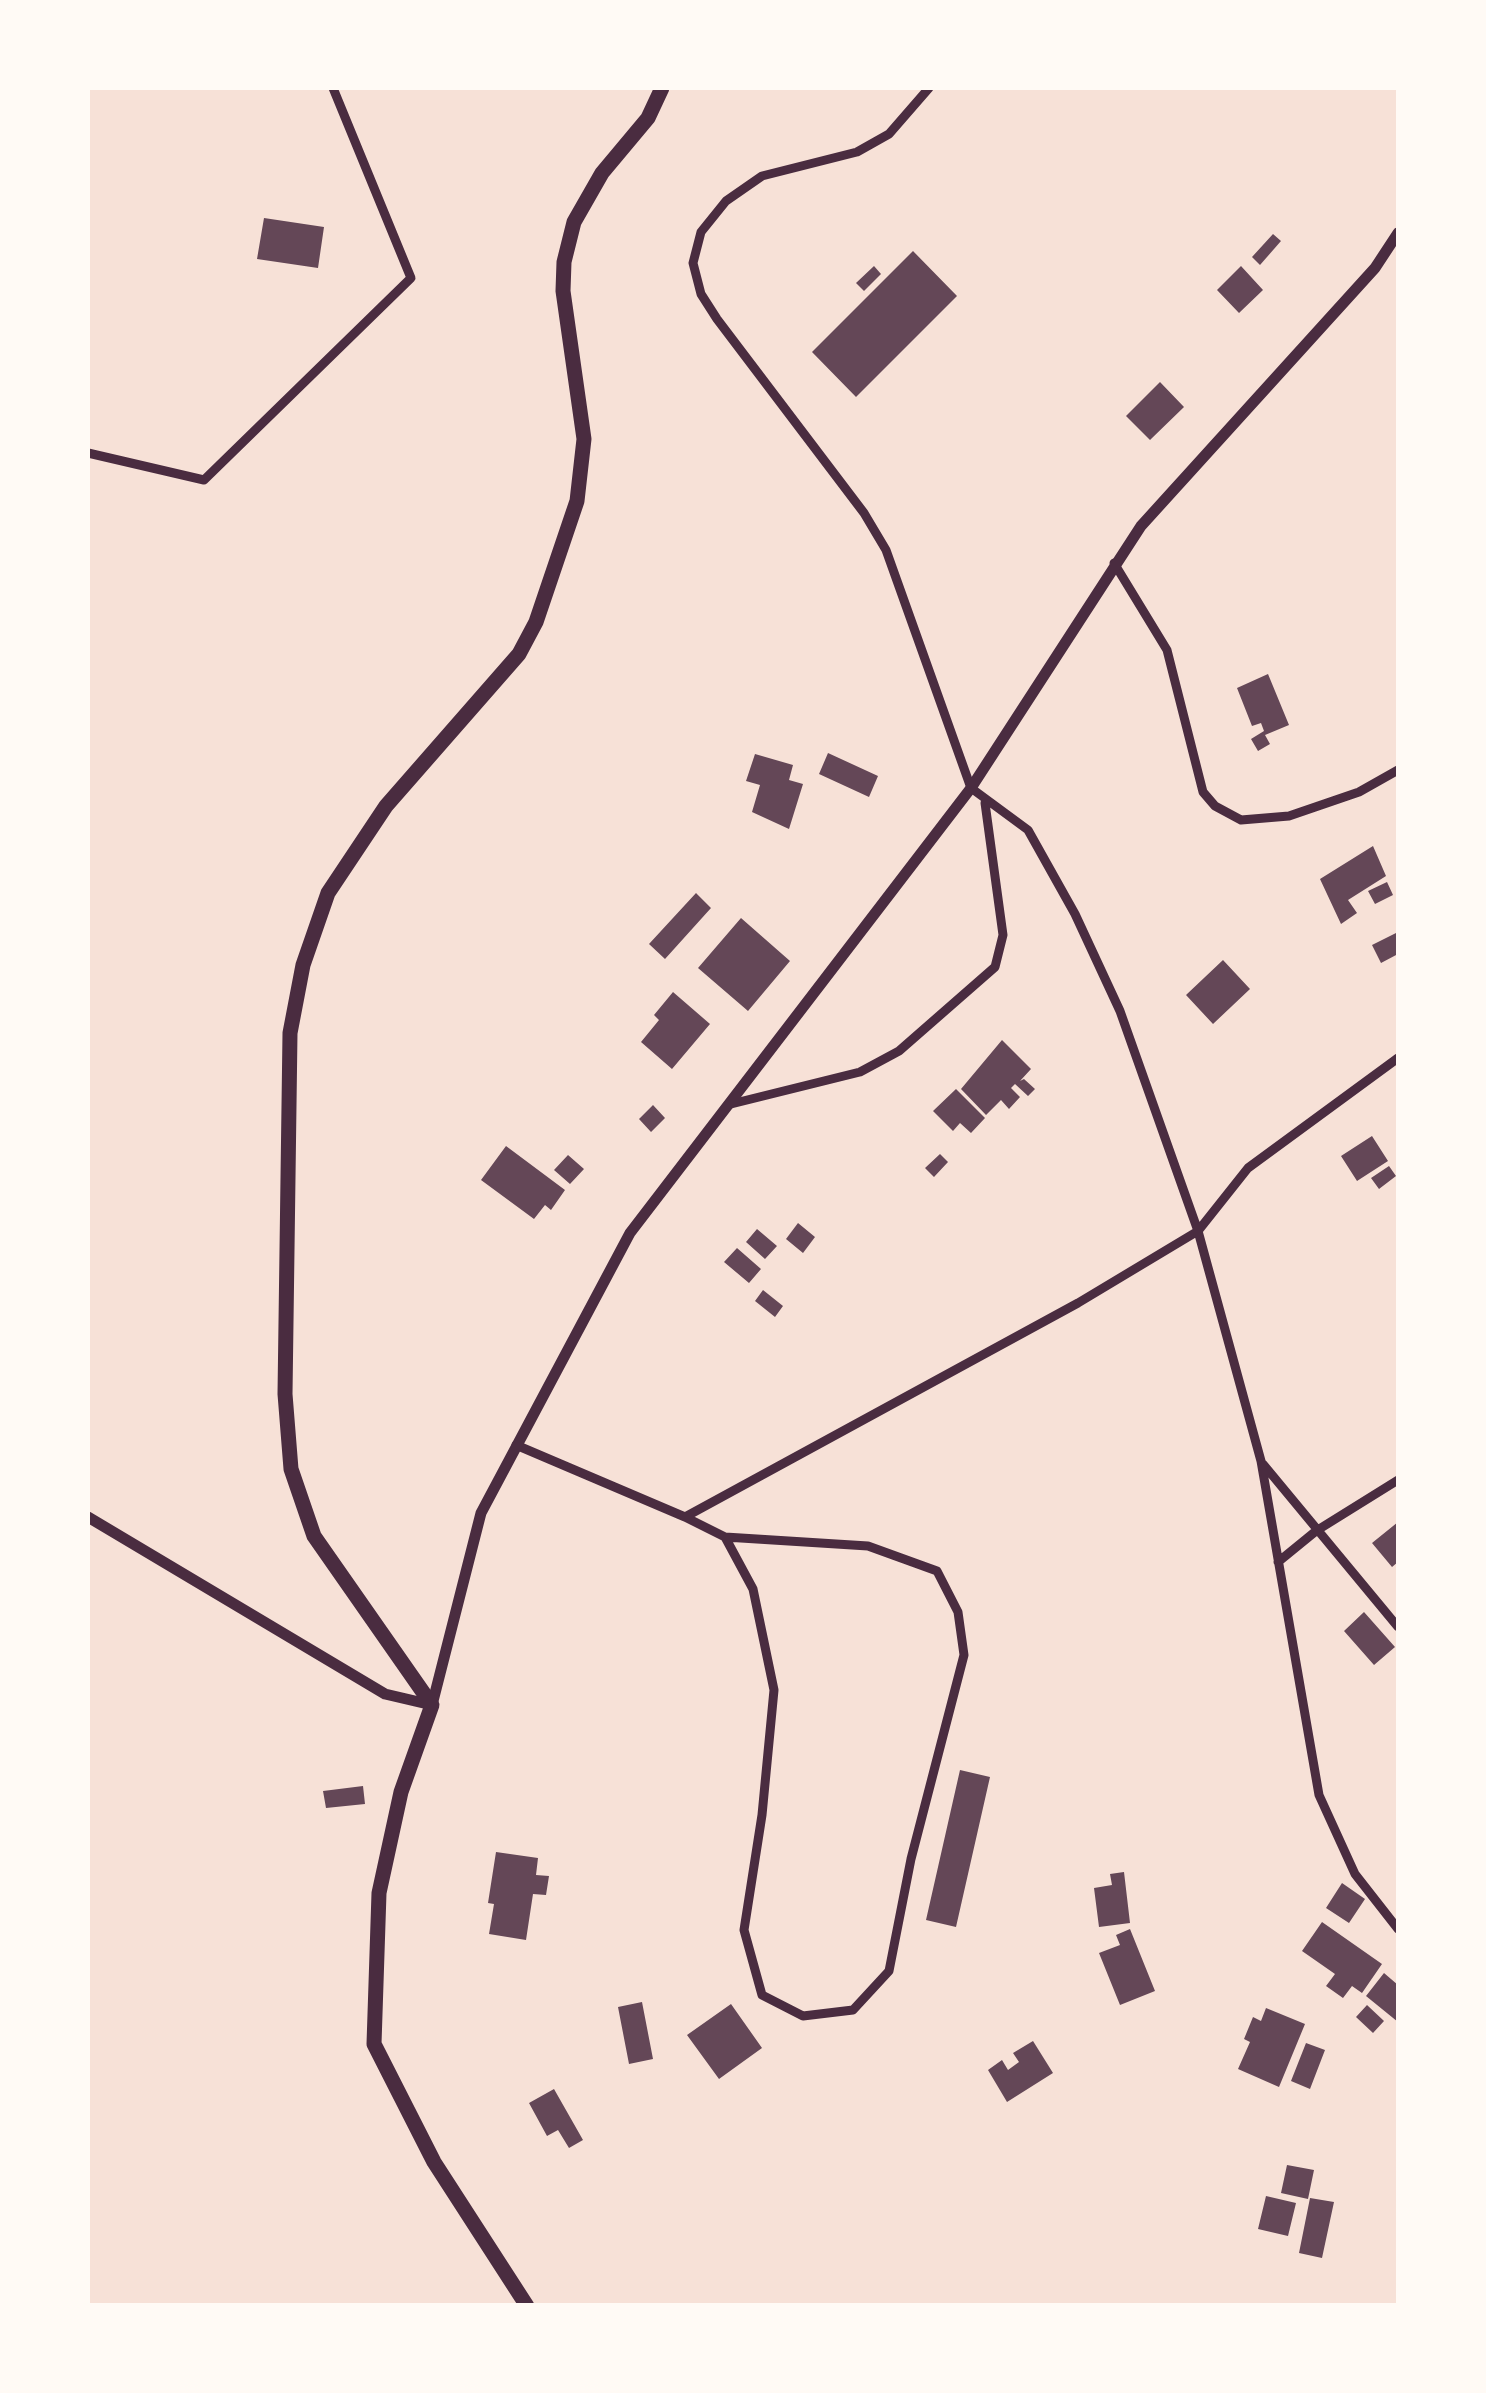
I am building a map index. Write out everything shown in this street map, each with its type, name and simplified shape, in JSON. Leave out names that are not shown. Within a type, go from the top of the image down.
[{"type":"highway","points":[[527,2306],[434,2162],[374,2044],[380,1894],[401,1792],[415,1742],[432,1705],[314,1536],[291,1469],[285,1394],[290,1032],[303,965],[328,893],[386,806],[519,654],[536,622],[576,500],[584,439],[564,291],[564,262],[574,222],[602,174],[648,118],[662,88]]},
{"type":"street","points":[[88,452],[204,480],[411,278],[333,88]]},
{"type":"street","points":[[929,88],[889,134],[857,152],[762,176],[726,201],[701,232],[692,263],[701,294],[717,319],[864,513],[886,550],[971,788],[1028,830],[1075,914],[1120,1011],[1198,1230],[1261,1460],[1319,1796],[1355,1874],[1398,1929]]},
{"type":"street","points":[[88,1517],[384,1694],[432,1705],[481,1514],[630,1233],[971,788],[1140,526],[1375,268],[1398,233]]},
{"type":"street","points":[[1114,563],[1167,650],[1203,792],[1214,806],[1241,820],[1288,816],[1359,792],[1398,770]]},
{"type":"street","points":[[731,1104],[860,1072],[900,1051],[994,967],[1003,934],[985,802]]},
{"type":"street","points":[[685,1516],[1108,1286],[1198,1230],[1248,1168],[1398,1058]]},
{"type":"street","points":[[516,1446],[725,1536],[868,1546],[937,1571],[958,1612],[964,1655],[911,1859],[889,1971],[853,2010],[803,2016],[762,1995],[744,1930],[762,1814],[774,1690],[754,1588],[725,1536]]},
{"type":"street","points":[[1261,1460],[1398,1627]]},
{"type":"street","points":[[1278,1562],[1316,1531],[1398,1480]]},
{"type":"building","points":[[264,218],[324,227],[318,268],[257,259]]},
{"type":"building","points":[[1273,234],[1281,241],[1260,265],[1252,257]]},
{"type":"building","points":[[913,251],[957,296],[856,397],[812,352]]},
{"type":"building","points":[[874,266],[881,274],[864,291],[856,283]]},
{"type":"building","points":[[1241,266],[1263,290],[1239,313],[1217,290]]},
{"type":"building","points":[[1160,382],[1184,407],[1150,440],[1126,416]]},
{"type":"building","points":[[1268,674],[1289,725],[1265,735],[1270,744],[1258,751],[1251,739],[1264,731],[1261,723],[1252,726],[1237,688]]},
{"type":"building","points":[[828,753],[878,776],[869,797],[819,774]]},
{"type":"building","points":[[755,754],[793,765],[789,780],[803,784],[789,829],[752,812],[760,785],[746,781]]},
{"type":"building","points":[[1373,846],[1386,876],[1348,900],[1357,913],[1341,924],[1320,879]]},
{"type":"building","points":[[1387,882],[1393,895],[1375,904],[1368,891]]},
{"type":"building","points":[[696,893],[711,908],[665,959],[649,944]]},
{"type":"building","points":[[741,918],[790,961],[748,1011],[698,968]]},
{"type":"building","points":[[1398,932],[1398,954],[1381,963],[1372,945]]},
{"type":"building","points":[[1223,960],[1250,989],[1213,1024],[1186,995]]},
{"type":"building","points":[[673,992],[710,1024],[672,1069],[641,1042],[659,1020],[654,1015]]},
{"type":"building","points":[[1002,1040],[1031,1069],[1020,1081],[1024,1079],[1035,1089],[1028,1096],[1015,1084],[1011,1088],[1020,1097],[1009,1109],[1001,1100],[986,1115],[961,1089]]},
{"type":"building","points":[[956,1089],[985,1118],[971,1133],[960,1123],[953,1131],[933,1111]]},
{"type":"building","points":[[653,1105],[665,1118],[651,1132],[639,1119]]},
{"type":"building","points":[[1372,1136],[1388,1161],[1357,1181],[1341,1156]]},
{"type":"building","points":[[506,1146],[565,1190],[551,1210],[545,1205],[534,1219],[481,1180]]},
{"type":"building","points":[[940,1154],[948,1162],[934,1177],[925,1168]]},
{"type":"building","points":[[568,1155],[584,1169],[570,1184],[554,1170]]},
{"type":"building","points":[[1389,1166],[1396,1176],[1379,1189],[1371,1178]]},
{"type":"building","points":[[798,1223],[815,1237],[803,1253],[786,1239]]},
{"type":"building","points":[[757,1229],[777,1246],[765,1259],[746,1242]]},
{"type":"building","points":[[737,1248],[761,1269],[749,1283],[724,1262]]},
{"type":"building","points":[[763,1290],[783,1306],[775,1317],[755,1301]]},
{"type":"building","points":[[1398,1522],[1398,1562],[1392,1567],[1372,1543]]},
{"type":"building","points":[[1364,1612],[1395,1647],[1374,1665],[1344,1631]]},
{"type":"building","points":[[960,1770],[990,1777],[956,1927],[926,1920]]},
{"type":"building","points":[[363,1786],[365,1804],[326,1808],[323,1791]]},
{"type":"building","points":[[496,1852],[538,1858],[536,1875],[549,1876],[546,1895],[533,1894],[526,1940],[489,1934],[494,1904],[488,1903]]},
{"type":"building","points":[[1124,1872],[1130,1923],[1099,1927],[1094,1888],[1112,1885],[1110,1874]]},
{"type":"building","points":[[1342,1883],[1365,1899],[1349,1923],[1326,1908]]},
{"type":"building","points":[[1322,1922],[1382,1964],[1362,1993],[1352,1986],[1343,1998],[1326,1986],[1335,1974],[1302,1951]]},
{"type":"building","points":[[1130,1929],[1155,1991],[1120,2005],[1099,1953],[1120,1945],[1116,1935]]},
{"type":"building","points":[[1384,1973],[1398,1985],[1398,2022],[1366,1996]]},
{"type":"building","points":[[642,2002],[653,2059],[629,2064],[618,2007]]},
{"type":"building","points":[[731,2004],[762,2048],[719,2079],[687,2035]]},
{"type":"building","points":[[1367,2005],[1384,2021],[1373,2033],[1356,2017]]},
{"type":"building","points":[[1266,2008],[1305,2024],[1279,2087],[1238,2069],[1250,2042],[1244,2039],[1253,2017],[1261,2021]]},
{"type":"building","points":[[1033,2041],[1053,2073],[1007,2102],[988,2070],[1002,2060],[1008,2070],[1019,2062],[1013,2053]]},
{"type":"building","points":[[1306,2043],[1325,2050],[1310,2089],[1291,2081]]},
{"type":"building","points":[[554,2089],[583,2140],[569,2148],[558,2130],[547,2136],[529,2103]]},
{"type":"building","points":[[1287,2165],[1314,2170],[1308,2199],[1281,2193]]},
{"type":"building","points":[[1266,2196],[1296,2203],[1288,2236],[1258,2229]]},
{"type":"building","points":[[1310,2198],[1334,2202],[1322,2258],[1299,2253]]}]
